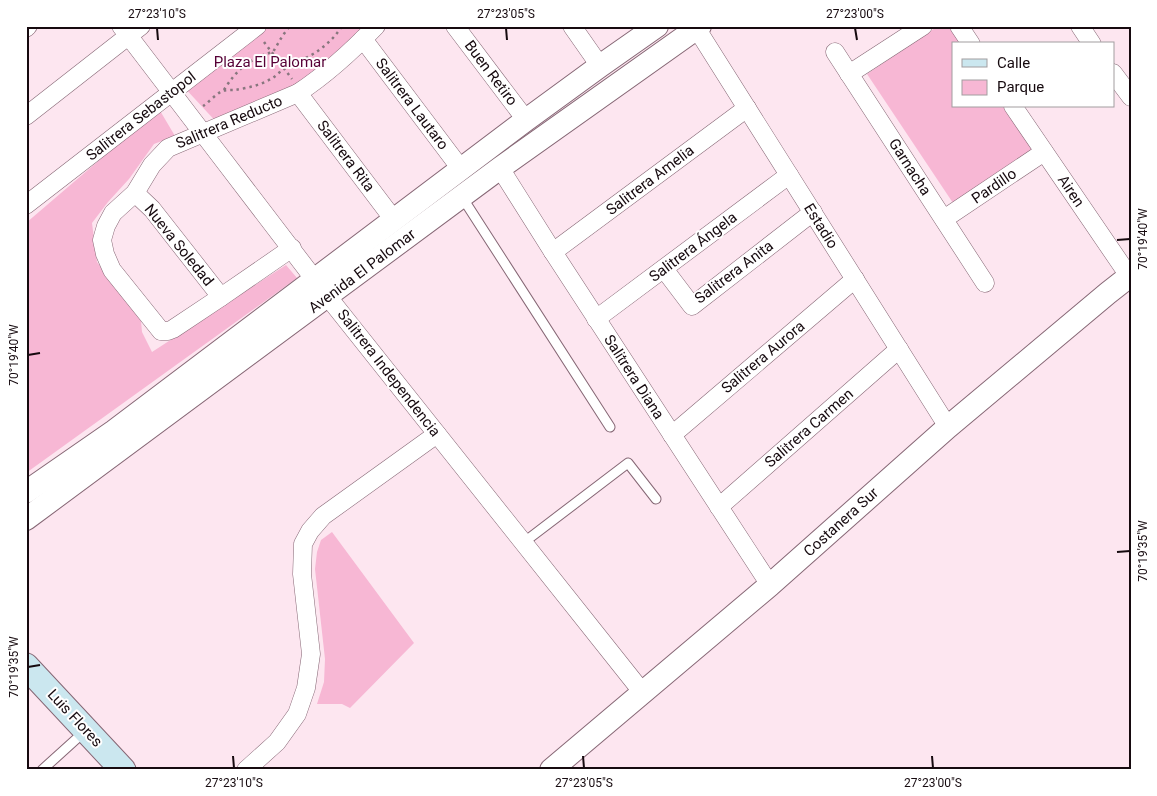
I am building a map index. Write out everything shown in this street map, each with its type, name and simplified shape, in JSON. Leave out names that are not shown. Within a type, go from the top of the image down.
[{"type":"main road","name":"Luis Flores","points":[[26,666],[123,770]]},
{"type":"street","name":"Salitrera Reducto","points":[[292,248],[173,330],[161,331],[112,270],[105,254],[102,240],[106,226],[113,213],[135,193],[152,165],[168,148],[300,92],[352,50],[376,26]]},
{"type":"street","name":"Buen Retiro","points":[[455,26],[526,120]]},
{"type":"street","points":[[572,26],[600,66]]},
{"type":"street","name":"Avenida El Palomar","points":[[26,519],[321,288],[394,220],[526,120],[657,26]]},
{"type":"street","points":[[849,74],[923,26]]},
{"type":"street","points":[[959,26],[970,42]]},
{"type":"street","points":[[1080,26],[1091,42]]},
{"type":"street","name":"Avenida El Palomar","points":[[26,492],[321,288],[462,197],[698,27]]},
{"type":"street","name":"Estadio","points":[[698,27],[812,212],[948,426]]},
{"type":"street","name":"Salitrera Sebastopol","points":[[26,205],[255,28]]},
{"type":"street","points":[[26,116],[130,29]]},
{"type":"street","name":"Salitrera Independencia","points":[[130,29],[202,133],[321,288],[643,693]]},
{"type":"street","name":"Salitrera Lautaro","points":[[363,39],[461,169]]},
{"type":"street","name":"Garnacha","points":[[835,52],[985,283]]},
{"type":"street","points":[[1114,74],[1131,97]]},
{"type":"street","name":"Salitrera Rita","points":[[300,92],[394,220]]},
{"type":"street","name":"Salitrera Amelia","points":[[553,252],[747,108]]},
{"type":"street","name":"Airen","points":[[1014,108],[1130,276]]},
{"type":"street","name":"Pardillo","points":[[944,220],[1044,152]]},
{"type":"street","name":"Salitrera Diana","points":[[500,168],[770,585]]},
{"type":"street","name":"Salitrera Ángela","points":[[596,319],[789,175]]},
{"type":"street","name":"Nueva Soledad","points":[[135,193],[152,209],[221,297]]},
{"type":"street","name":"Salitrera Anita","points":[[664,269],[692,306],[812,212]]},
{"type":"street","name":"Costanera Sur","points":[[551,770],[770,585],[948,426],[1130,276]]},
{"type":"street","name":"Salitrera Aurora","points":[[672,435],[855,279]]},
{"type":"street","name":"Salitrera Carmen","points":[[719,507],[899,349]]},
{"type":"street","points":[[246,770],[276,742],[297,714],[306,688],[311,654],[302,574],[303,544],[310,531],[323,516],[436,434]]},
{"type":"lane","points":[[462,197],[610,427]]},
{"type":"lane","points":[[523,543],[628,463],[656,500]]},
{"type":"lane","points":[[42,770],[86,730]]},
{"type":"path","points":[[190,116],[224,90],[228,82],[240,69],[258,56],[273,52],[290,26]]},
{"type":"path","points":[[224,90],[245,88],[265,82],[277,75],[284,66],[299,61],[322,48],[342,26]]},
{"type":"path","points":[[255,28],[284,66],[300,92]]},
{"type":"green space","name":"Plaza El Palomar","points":[[259,26],[372,26],[311,77],[220,126],[182,85]]},
{"type":"green space","points":[[938,26],[951,26],[962,42],[952,42],[952,108],[1006,108],[1034,149],[953,203],[867,74]]},
{"type":"green space","points":[[159,109],[175,136],[154,144],[129,179],[92,223],[97,262],[141,321],[142,332],[152,352],[286,265],[297,278],[26,473],[26,223]]},
{"type":"green space","points":[[332,532],[414,643],[350,708],[342,704],[317,704],[324,682],[325,659],[315,569],[321,540]]}]
